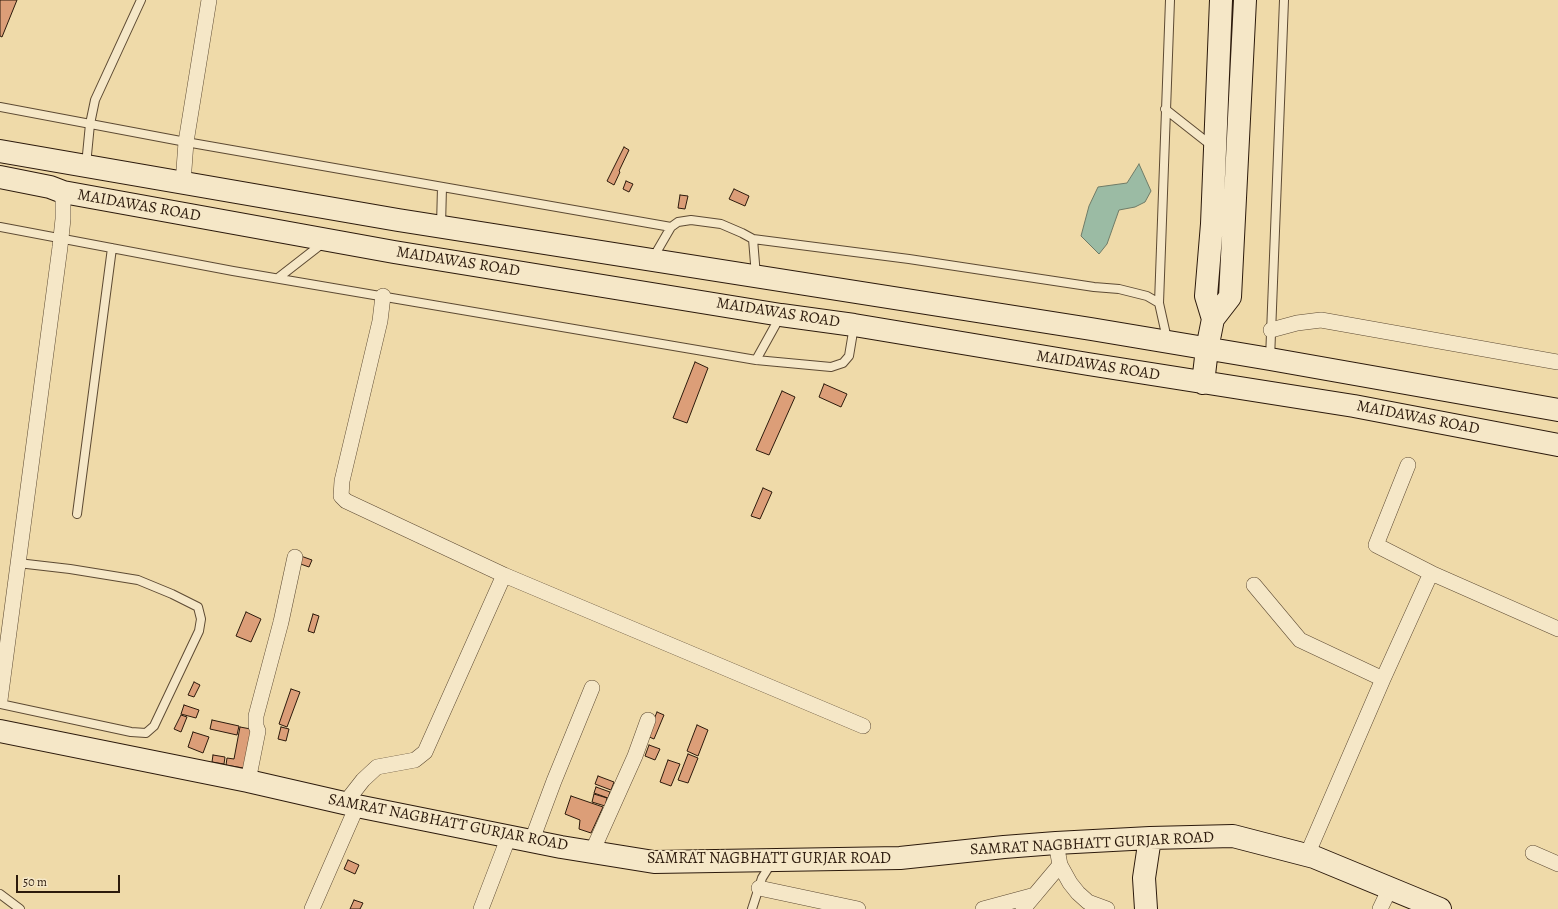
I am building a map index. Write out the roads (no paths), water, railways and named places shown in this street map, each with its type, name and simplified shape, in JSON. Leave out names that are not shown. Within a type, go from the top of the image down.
[{"type":"street","points":[[183,182],[186,142],[210,0]]},
{"type":"street","points":[[1203,383],[1212,319],[1206,296],[1216,149],[1221,0]]},
{"type":"street","points":[[1212,319],[1230,297],[1246,0]]},
{"type":"street","name":"MAIDAWAS ROAD","points":[[0,151],[441,227],[1270,359],[1558,410]]},
{"type":"street","name":"MAIDAWAS ROAD","points":[[0,177],[50,186],[63,192],[328,240],[781,315],[854,325],[1203,383],[1354,406],[1558,445]]},
{"type":"street","points":[[0,702],[61,239],[63,192]]},
{"type":"street","points":[[383,296],[380,321],[342,481],[342,496],[346,501],[504,575],[863,726]]},
{"type":"street","points":[[1271,330],[1297,323],[1321,320],[1558,362]]},
{"type":"street","points":[[1408,465],[1376,545],[1431,573],[1558,629]]},
{"type":"street","points":[[248,781],[258,731],[256,726],[256,716],[281,622],[295,557]]},
{"type":"street","points":[[1307,855],[1383,679],[1431,573]]},
{"type":"street","points":[[312,909],[351,805],[364,780],[377,767],[415,760],[425,752],[504,575]]},
{"type":"street","points":[[1254,586],[1300,640],[1383,679]]},
{"type":"street","points":[[532,840],[592,688]]},
{"type":"street","points":[[592,852],[635,756],[648,720]]},
{"type":"street","name":"SAMRAT NAGBHATT GURJAR ROAD","points":[[0,731],[248,781],[351,805],[561,847],[654,862],[900,858],[1056,843],[1150,838],[1233,836],[1307,855],[1440,909]]},
{"type":"street","points":[[481,909],[509,836]]},
{"type":"street","points":[[1146,909],[1144,878],[1150,838]]},
{"type":"street","points":[[1056,843],[1060,865],[1070,883],[1088,902],[1107,909]]},
{"type":"street","points":[[1533,853],[1558,864]]},
{"type":"street","points":[[1023,909],[1060,865]]},
{"type":"street","points":[[759,888],[858,909]]},
{"type":"street","points":[[1380,909],[1390,888]]},
{"type":"street","points":[[983,909],[1035,895]]},
{"type":"lane","points":[[86,166],[90,124],[96,100],[141,0]]},
{"type":"lane","points":[[1167,342],[1159,303],[1170,0]]},
{"type":"lane","points":[[1270,359],[1284,0]]},
{"type":"lane","points":[[0,107],[186,142],[671,227]]},
{"type":"lane","points":[[1165,110],[1216,149]]},
{"type":"lane","points":[[441,227],[442,187]]},
{"type":"lane","points":[[652,260],[671,227],[678,222],[691,220],[721,224],[742,232],[753,239],[909,259],[1094,287],[1119,289],[1147,296],[1159,303]]},
{"type":"lane","points":[[0,227],[278,278],[756,360],[831,367],[843,363],[849,356],[854,325]]},
{"type":"lane","points":[[753,239],[756,276]]},
{"type":"lane","points":[[278,278],[328,240]]},
{"type":"lane","points":[[77,514],[112,248]]},
{"type":"lane","points":[[756,360],[781,315]]},
{"type":"lane","points":[[0,702],[131,732],[146,732],[154,726],[199,631],[201,619],[198,607],[138,580],[70,569],[18,563]]},
{"type":"lane","points":[[752,909],[762,878],[773,860]]},
{"type":"lane","points":[[0,894],[20,909]]}]
